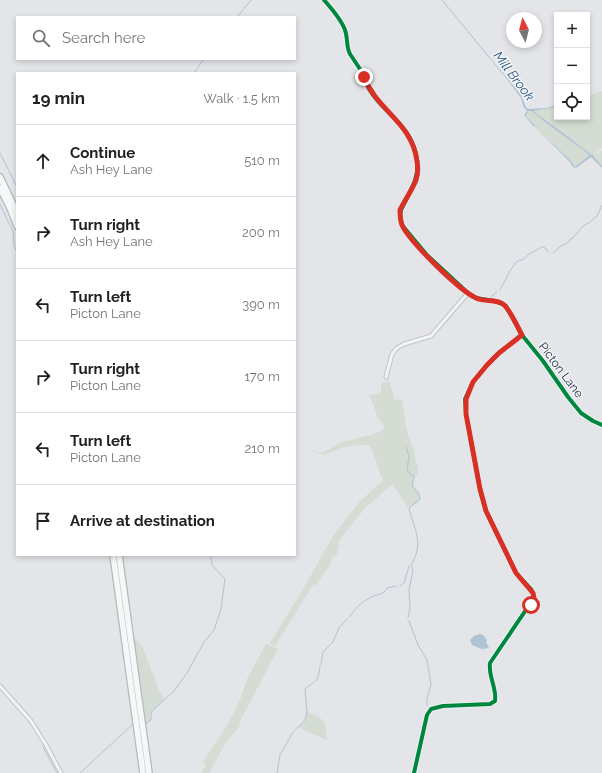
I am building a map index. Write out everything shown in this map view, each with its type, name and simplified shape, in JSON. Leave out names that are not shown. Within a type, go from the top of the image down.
[{"type":"highway","points":[[0,178],[16,211]]},
{"type":"highway","points":[[0,188],[16,223]]},
{"type":"highway","points":[[113,556],[143,773]]},
{"type":"highway","points":[[119,556],[149,773]]},
{"type":"street","name":"Picton Lane","points":[[324,0],[345,29],[350,53],[370,89],[402,125],[413,143],[417,159],[417,172],[416,179],[400,210],[402,225],[427,255],[468,293],[476,298],[495,301],[506,306],[522,335],[543,361],[580,413],[602,425]]},
{"type":"street","points":[[386,377],[392,354],[397,348],[404,344],[431,336],[468,293]]},
{"type":"street","points":[[414,773],[427,716],[431,709],[443,706],[482,705],[494,702],[495,696],[490,663],[534,598],[531,589],[516,573],[486,511],[480,489],[466,406],[466,399],[473,382],[499,353],[522,335]]},
{"type":"street","points":[[0,686],[31,721],[61,773]]},
{"type":"shaded area","points":[[602,91],[602,148],[596,153],[597,154],[602,150],[602,166],[593,154],[592,155],[542,119],[591,155],[575,168],[570,160],[536,128],[526,115],[528,111],[554,107],[554,120],[590,120],[590,95]]},
{"type":"shaded area","points":[[389,381],[395,400],[402,399],[409,438],[414,450],[418,467],[418,473],[414,479],[413,485],[420,493],[421,500],[409,509],[393,484],[365,508],[338,542],[339,545],[337,554],[332,558],[329,567],[315,586],[314,583],[275,646],[270,643],[333,536],[361,500],[383,481],[370,445],[358,445],[341,448],[324,455],[310,451],[323,452],[347,440],[369,436],[384,429],[383,424],[378,418],[371,398],[368,396],[381,392],[381,384]]},
{"type":"shaded area","points":[[133,635],[143,648],[164,700],[151,713],[151,720],[145,724]]},
{"type":"shaded area","points":[[266,644],[278,649],[240,721],[239,727],[226,742],[209,773],[201,773],[206,765],[203,762],[229,722],[240,700],[247,679]]},
{"type":"shaded area","points":[[307,712],[317,716],[325,722],[327,740],[298,727],[305,720]]},
{"type":"water","points":[[503,74],[521,95],[528,109],[547,108],[554,106],[554,108],[533,111],[540,118],[532,111],[528,111],[526,116],[535,126],[534,127],[524,115],[527,111],[523,106],[521,98]]},
{"type":"water","points":[[542,118],[592,155],[593,154],[602,168],[591,157],[576,168],[573,167],[569,161],[536,128],[570,160],[575,167],[590,155],[541,119]]},
{"type":"water","points":[[480,634],[487,640],[486,642],[489,648],[482,649],[472,645],[470,640],[474,636]]},
{"type":"waterway","points":[[238,16],[251,0]]},
{"type":"waterway","name":"Mill Brook","points":[[442,0],[503,74]]},
{"type":"waterway","points":[[195,72],[203,60]]},
{"type":"waterway","name":"Mill Brook","points":[[532,111],[573,141]]},
{"type":"waterway","points":[[0,153],[16,185]]},
{"type":"waterway","points":[[0,204],[13,232],[16,250]]},
{"type":"waterway","points":[[553,253],[561,246],[569,242],[570,239],[573,238],[583,226],[597,216],[602,205]]},
{"type":"waterway","points":[[500,290],[516,262],[524,259],[529,254],[542,247],[544,247],[548,252]]},
{"type":"waterway","points":[[489,298],[497,292]]},
{"type":"waterway","points":[[406,447],[409,456],[407,470],[414,476],[412,486],[417,491],[420,498],[409,509],[416,530],[418,544],[415,557],[411,565],[413,570],[409,590],[410,608],[408,618]]},
{"type":"waterway","points":[[145,724],[151,720],[152,711],[174,691],[187,673],[204,642],[214,630],[221,609],[225,579],[212,565],[211,556]]},
{"type":"waterway","points":[[400,586],[404,583],[409,566]]},
{"type":"waterway","points":[[349,617],[353,611],[368,599],[382,593],[387,588],[396,586]]},
{"type":"waterway","points":[[321,664],[323,652],[333,642],[339,628],[347,619]]},
{"type":"waterway","points":[[409,621],[418,645],[427,660],[431,684],[427,699],[427,706]]},
{"type":"waterway","points":[[277,773],[280,755],[293,732],[305,720],[307,712],[305,689],[318,678],[320,666]]},
{"type":"waterway","points":[[80,773],[132,725]]},
{"type":"waterway","points":[[43,747],[57,773]]},
{"type":"cycle path","points":[[324,0],[341,22],[346,33],[347,45],[350,54],[363,74],[369,89],[375,98],[403,128],[414,147],[418,166],[417,173],[401,210],[400,215],[402,225],[427,255],[468,293],[476,298],[495,301],[506,306],[522,335],[543,361],[568,397],[581,413],[602,425]]},
{"type":"cycle path","points":[[414,773],[427,715],[431,709],[443,706],[490,704],[495,701],[495,691],[490,673],[490,663],[534,598],[531,589],[516,573],[486,511],[480,489],[466,414],[465,399],[473,382],[487,365],[499,353],[522,335]]},
{"type":"route","points":[[364,77],[375,97],[408,133],[416,153],[418,165],[416,179],[400,210],[402,225],[423,252],[468,293],[476,298],[495,301],[506,306],[522,335],[499,353],[473,382],[466,399],[466,414],[480,489],[486,511],[516,573],[531,589],[534,595],[531,605]]}]
